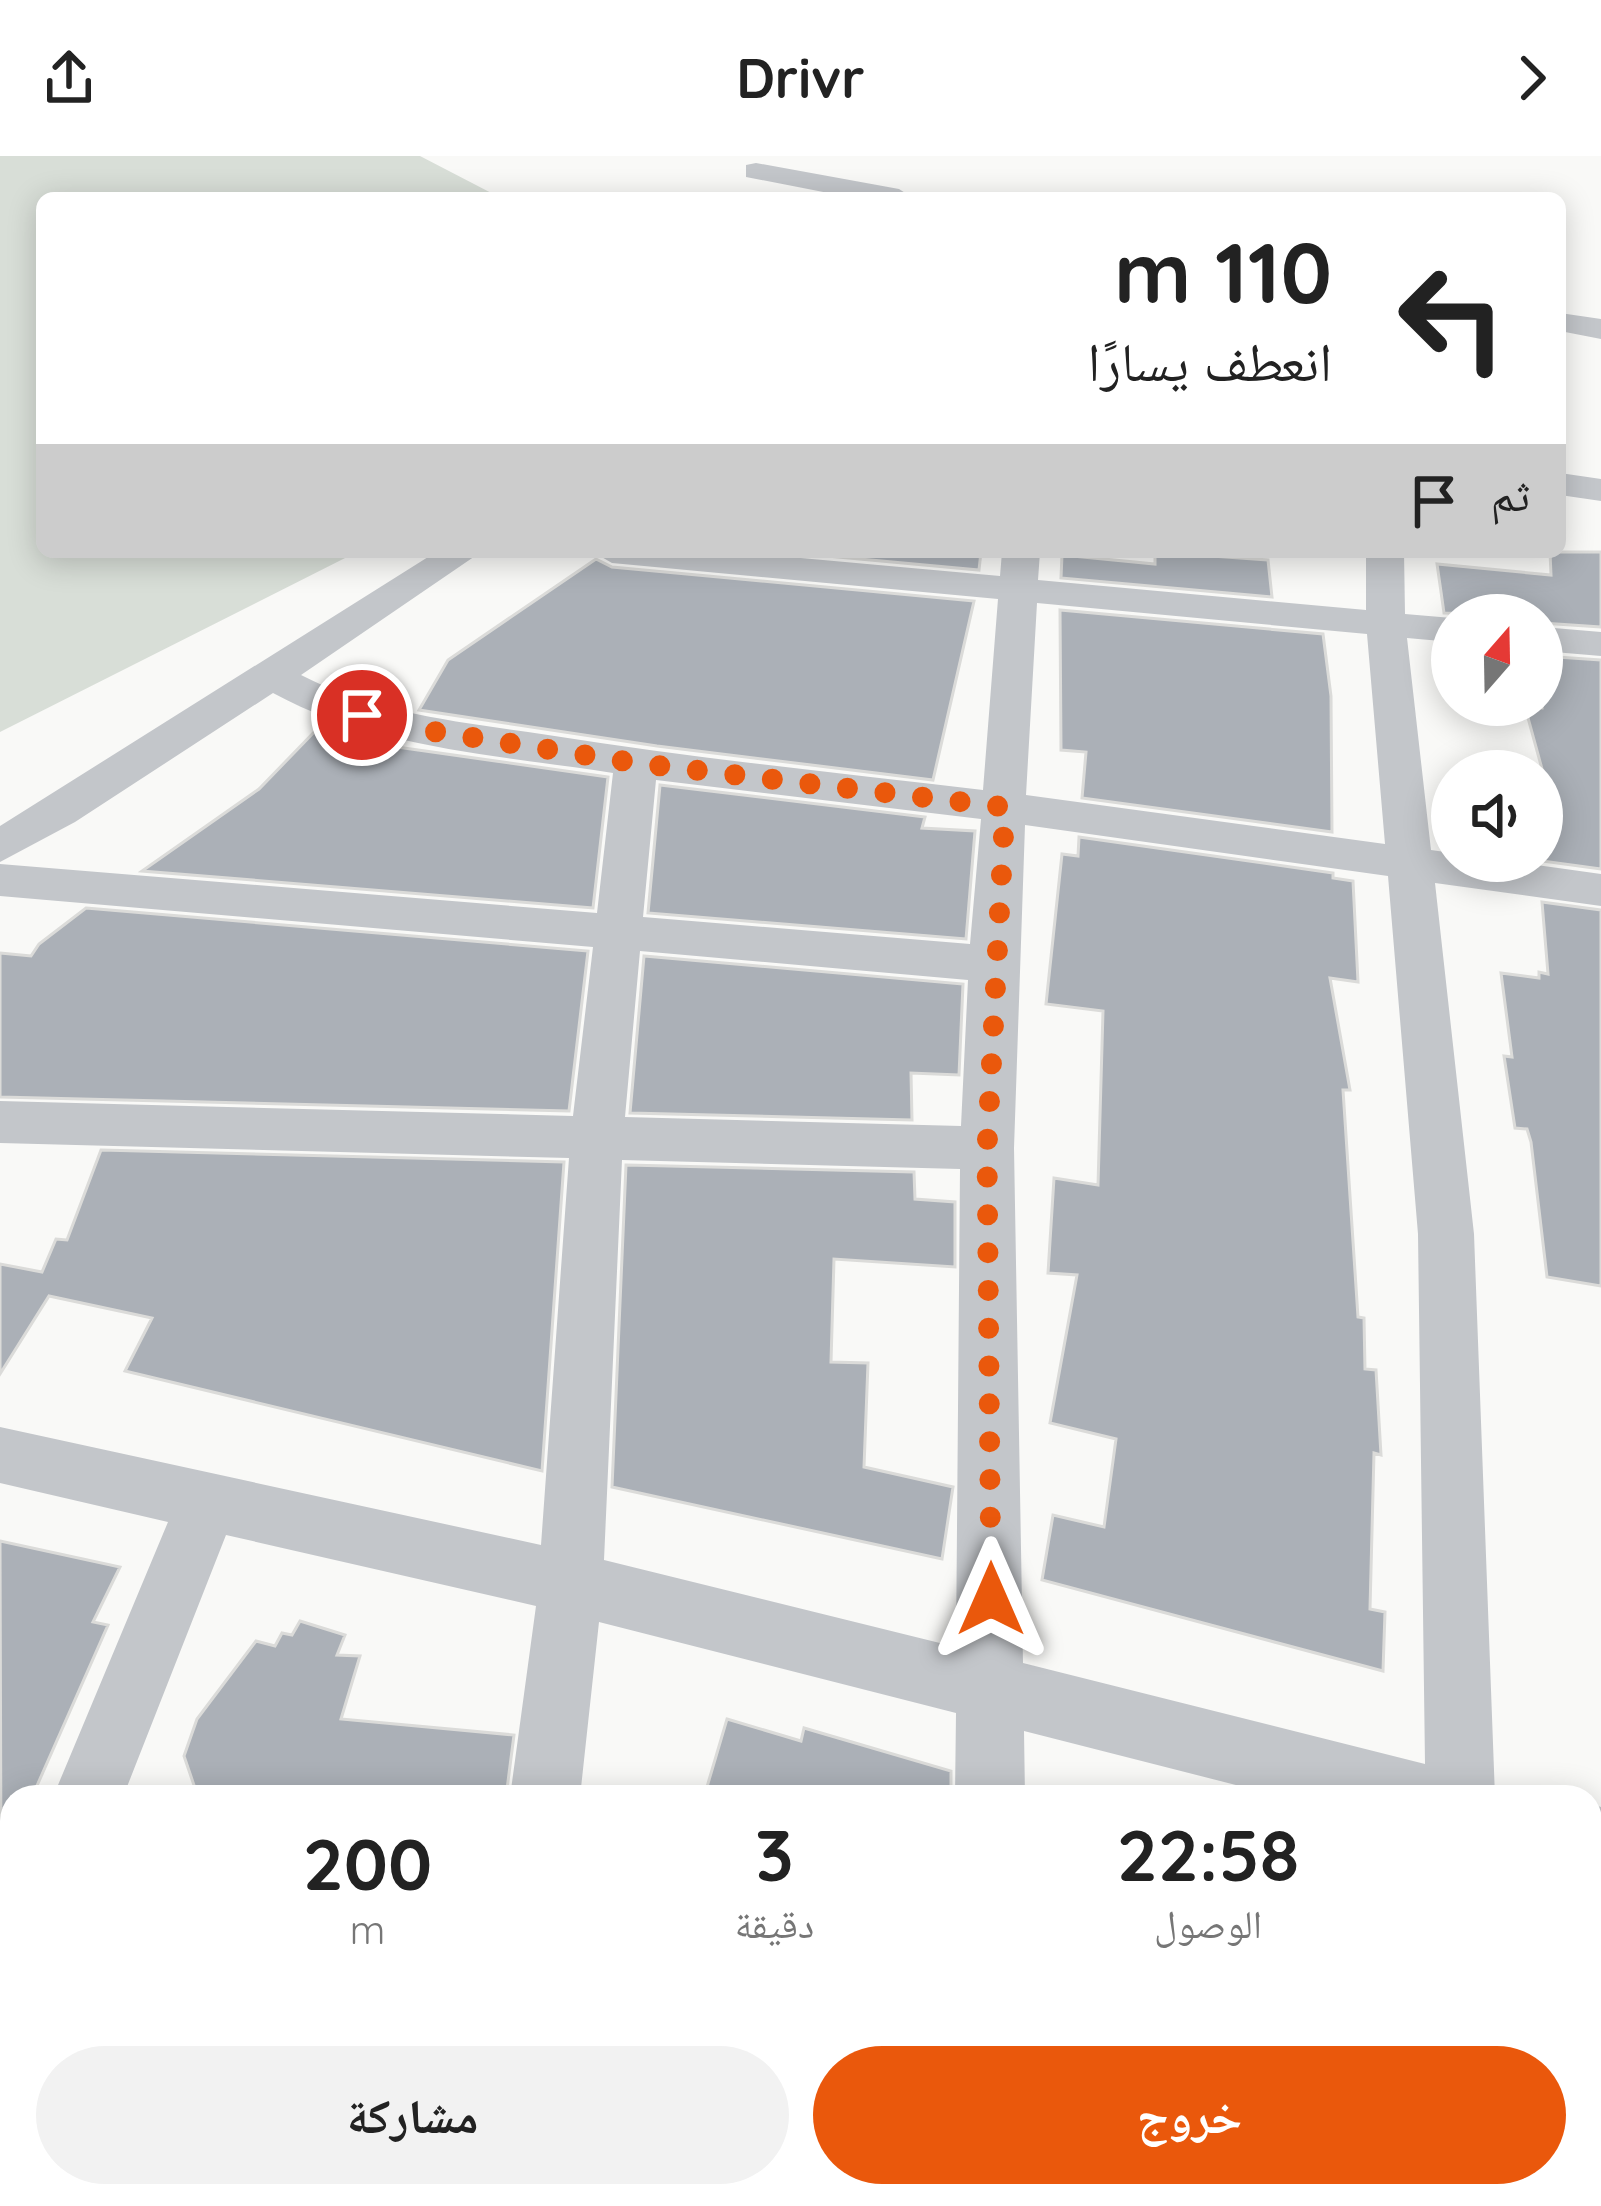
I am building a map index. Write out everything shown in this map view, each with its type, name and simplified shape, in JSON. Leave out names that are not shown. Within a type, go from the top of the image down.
[{"type":"street","points":[[755,175],[861,192]]},
{"type":"street","points":[[1566,323],[1601,329]]},
{"type":"street","points":[[1566,485],[1601,490]]},
{"type":"street","points":[[0,845],[142,764],[269,674],[453,558]]},
{"type":"street","points":[[741,558],[1021,571],[1431,628]]},
{"type":"street","points":[[1385,558],[1385,624],[1446,1234],[1460,1785]]},
{"type":"street","points":[[990,1785],[987,1148],[993,964],[1021,571]]},
{"type":"street","points":[[1563,641],[1601,644]]},
{"type":"street","points":[[269,674],[325,704],[399,726],[636,763],[1005,807],[1601,890]]},
{"type":"street","points":[[547,1785],[572,1583],[597,1135],[636,763]]},
{"type":"street","points":[[0,880],[993,964]]},
{"type":"street","points":[[0,1122],[987,1148]]},
{"type":"street","points":[[0,1454],[572,1583],[1372,1785]]},
{"type":"street","points":[[93,1785],[207,1502]]},
{"type":"shaded area","points":[[0,156],[420,156],[489,192],[36,192],[36,558],[345,558],[0,732]]},
{"type":"building","points":[[1566,552],[1601,552],[1601,627],[1563,624],[1563,594],[1441,594],[1437,564],[1551,575],[1550,558],[1566,558]]},
{"type":"building","points":[[849,558],[980,558],[979,570]]},
{"type":"building","points":[[1062,558],[1155,564],[1155,558],[1268,560],[1272,597],[1061,578]]},
{"type":"building","points":[[596,559],[612,567],[974,601],[933,780],[419,710],[448,660]]},
{"type":"building","points":[[1060,610],[1323,634],[1331,696],[1332,832],[1082,798],[1086,752],[1061,750]]},
{"type":"building","points":[[1563,657],[1601,660],[1601,869],[1563,864],[1563,750],[1537,750],[1530,726],[1563,726]]},
{"type":"building","points":[[321,725],[397,747],[608,777],[593,908],[142,871],[259,789]]},
{"type":"building","points":[[660,785],[925,817],[922,828],[975,831],[966,939],[648,913]]},
{"type":"building","points":[[1079,837],[1333,873],[1333,878],[1353,881],[1358,982],[1330,978],[1350,1090],[1343,1090],[1358,1317],[1364,1318],[1365,1369],[1376,1370],[1381,1455],[1374,1453],[1370,1609],[1385,1612],[1383,1671],[1042,1580],[1053,1515],[1104,1527],[1116,1439],[1050,1423],[1077,1275],[1048,1273],[1054,1178],[1098,1185],[1103,1011],[1046,1004],[1062,854],[1078,856]]},
{"type":"building","points":[[1542,902],[1601,910],[1601,1286],[1547,1277],[1531,1142],[1527,1129],[1515,1128],[1504,1056],[1512,1057],[1501,973],[1539,978],[1539,972],[1548,974]]},
{"type":"building","points":[[86,908],[588,951],[569,1111],[0,1097],[0,953],[31,956],[39,944]]},
{"type":"building","points":[[644,956],[963,984],[959,1075],[911,1073],[912,1120],[630,1113]]},
{"type":"building","points":[[101,1150],[564,1162],[542,1471],[125,1371],[152,1318],[49,1296],[0,1374],[0,1264],[42,1272],[56,1239],[67,1240]]},
{"type":"building","points":[[626,1165],[914,1172],[915,1199],[955,1202],[955,1267],[834,1259],[831,1362],[868,1363],[864,1467],[953,1487],[942,1559],[612,1487]]},
{"type":"building","points":[[0,1541],[120,1567],[93,1622],[108,1625],[37,1785],[1,1785]]},
{"type":"building","points":[[300,1621],[345,1635],[337,1655],[360,1656],[341,1719],[514,1735],[508,1785],[194,1785],[184,1756],[197,1719],[256,1641],[275,1646],[282,1633],[292,1635]]},
{"type":"building","points":[[727,1719],[801,1741],[804,1728],[951,1771],[951,1785],[708,1785]]},
{"type":"route","points":[[362,715],[399,726],[636,763],[1005,807],[993,964],[987,1148],[991,1599]]}]
